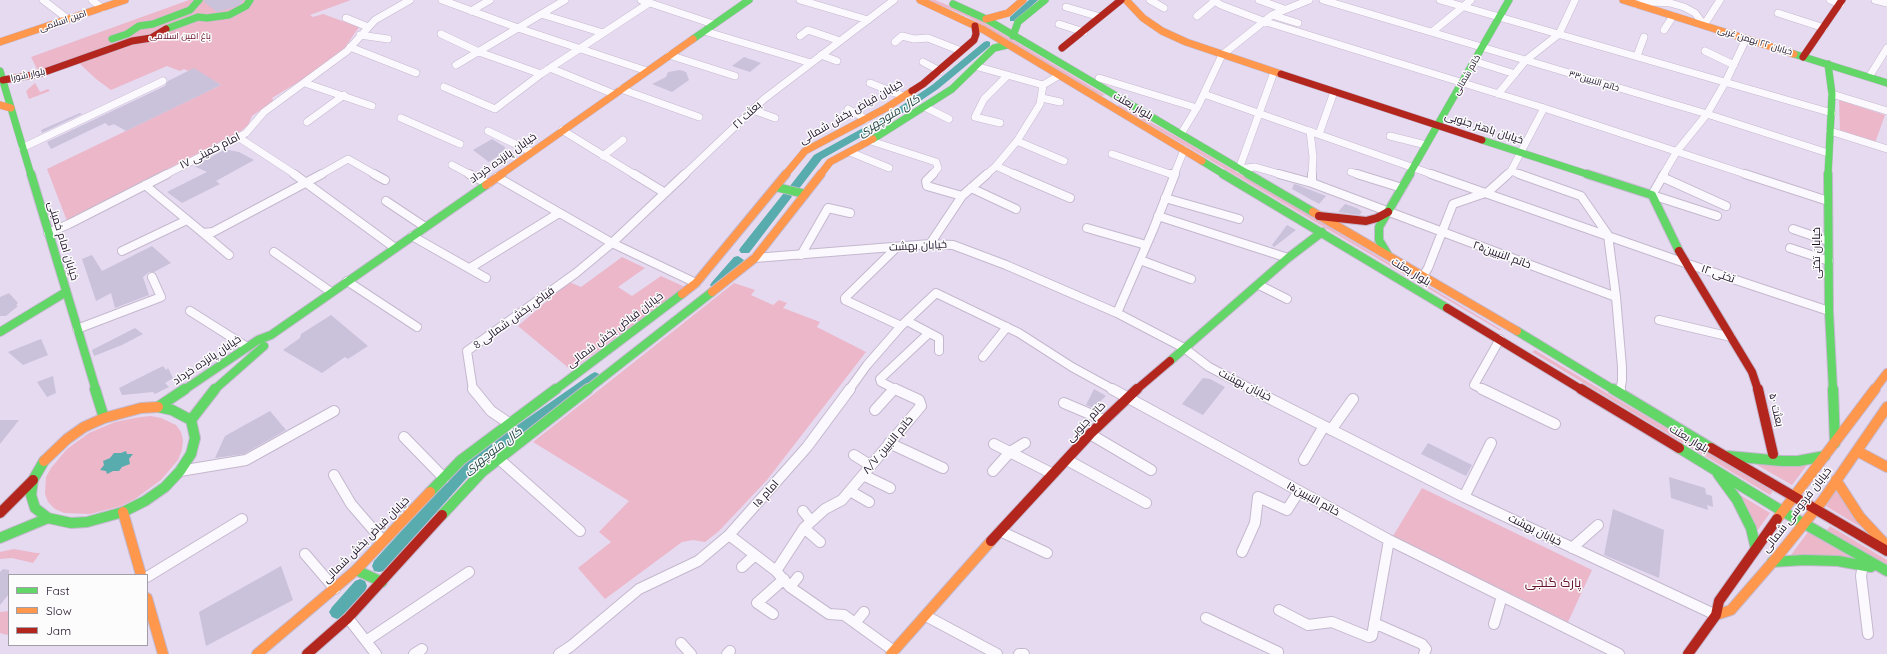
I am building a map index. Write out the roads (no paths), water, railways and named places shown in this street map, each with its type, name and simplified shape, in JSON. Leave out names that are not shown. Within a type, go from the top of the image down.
[{"type":"main road","name":"امین اسلامی","points":[[0,42],[125,0]]},
{"type":"main road","points":[[130,37],[139,26],[153,24],[190,10],[199,0]]},
{"type":"main road","points":[[130,37],[151,38],[162,30],[198,17],[207,18],[229,14],[246,6],[250,0]]},
{"type":"main road","name":"خیابان پانزده خرداد","points":[[158,407],[247,347],[270,335],[749,0]]},
{"type":"main road","name":"بلوار بعثت","points":[[920,0],[975,26],[1322,232],[1782,511],[1887,571]]},
{"type":"main road","name":"بلوار بعثت","points":[[943,0],[986,19],[1512,328],[1724,456],[1887,551]]},
{"type":"main road","points":[[986,19],[1008,13],[1022,0]]},
{"type":"main road","points":[[1013,36],[1018,22],[1045,0]]},
{"type":"main road","points":[[1062,48],[1084,32],[1100,16],[1121,0]]},
{"type":"main road","name":"خیابان باهنر جنوبی","points":[[1126,0],[1143,18],[1162,31],[1186,42],[1334,92],[1652,195]]},
{"type":"main road","name":"خاتم شمالی","points":[[1388,255],[1379,240],[1378,234],[1381,221],[1402,188],[1509,0]]},
{"type":"main road","name":"خیابان ۲۲ بهمن غربی","points":[[1623,0],[1887,83]]},
{"type":"main road","points":[[1803,57],[1841,2]]},
{"type":"main road","name":"خیابان فیاض بخش شمالی","points":[[257,654],[356,570],[461,460],[616,345],[696,283],[805,151],[866,119],[903,96],[940,70],[974,40],[976,34],[975,26]]},
{"type":"main road","name":"بلوار شورا","points":[[1,81],[36,66],[130,37]]},
{"type":"main road","points":[[307,654],[348,618],[482,472],[755,258],[830,162],[871,141],[952,89],[994,48],[1007,45]]},
{"type":"main road","name":"خیابان تختی","points":[[1828,64],[1832,94],[1832,113],[1828,153],[1829,311],[1835,443]]},
{"type":"main road","name":"خیابان امام خمینی","points":[[0,71],[1,81],[11,108],[104,418]]},
{"type":"main road","points":[[1105,104],[1118,97]]},
{"type":"main road","points":[[0,105],[11,108]]},
{"type":"main road","points":[[776,187],[805,194]]},
{"type":"main road","points":[[1652,195],[1685,263],[1730,337]]},
{"type":"main road","points":[[1319,216],[1366,221],[1377,218],[1388,212]]},
{"type":"main road","name":"خاتم جنوبی","points":[[892,652],[926,616],[1000,531],[1104,420],[1128,397],[1259,285],[1288,258],[1322,232]]},
{"type":"main road","points":[[0,332],[66,292]]},
{"type":"main road","points":[[1500,339],[1512,328]]},
{"type":"main road","name":"خیابان پانزده خرداد","points":[[191,420],[204,401],[220,383],[266,344],[270,335]]},
{"type":"main road","name":"بعثت ۵۰","points":[[1730,337],[1752,372],[1761,398],[1773,454]]},
{"type":"main road","points":[[616,345],[631,356]]},
{"type":"main road","name":"خیابان فردوسی شمالی","points":[[1688,654],[1716,615],[1719,601],[1782,511],[1887,373]]},
{"type":"main road","points":[[0,513],[33,480],[40,466],[52,452],[84,427],[104,418],[141,408],[158,407],[172,410],[191,420],[195,438],[191,454],[180,471],[165,487],[145,501],[123,512],[87,522],[71,523],[48,518],[35,508],[31,495],[33,480]]},
{"type":"main road","name":"خیابان فردوسی شمالی","points":[[1716,615],[1731,610],[1772,562],[1815,509],[1887,407]]},
{"type":"main road","points":[[1856,451],[1887,467]]},
{"type":"main road","points":[[1724,456],[1798,461],[1825,456]]},
{"type":"main road","points":[[1713,468],[1737,500],[1751,528],[1756,549]]},
{"type":"main road","points":[[1836,480],[1860,517],[1887,546]]},
{"type":"main road","points":[[123,512],[141,574]]},
{"type":"main road","points":[[0,538],[48,518]]},
{"type":"main road","points":[[1772,562],[1804,560],[1838,561],[1887,571]]},
{"type":"main road","points":[[356,570],[382,582]]},
{"type":"main road","points":[[148,602],[163,654]]},
{"type":"street","points":[[43,0],[68,19]]},
{"type":"street","points":[[92,0],[102,8]]},
{"type":"street","name":"امام خمینی ۱۷","points":[[48,233],[69,224],[246,133],[264,112],[347,51],[375,20],[410,0]]},
{"type":"street","points":[[443,0],[518,28],[647,71]]},
{"type":"street","points":[[471,11],[490,0]]},
{"type":"street","points":[[456,65],[565,0]]},
{"type":"street","points":[[641,0],[713,24]]},
{"type":"street","points":[[800,0],[868,20]]},
{"type":"street","name":"بعثت ۲۱","points":[[612,243],[753,110],[821,55],[894,0]]},
{"type":"street","points":[[1150,0],[1164,8]]},
{"type":"street","points":[[1197,16],[1215,0],[1221,5],[1263,21],[1544,108],[1828,201]]},
{"type":"street","points":[[1259,0],[1284,9]]},
{"type":"street","points":[[1181,134],[1197,108],[1222,55],[1238,44],[1263,21],[1272,15],[1309,0]]},
{"type":"street","name":"خاتم النبیین۳۳","points":[[1323,0],[1707,114],[1828,153]]},
{"type":"street","points":[[1440,0],[1726,81],[1832,113]]},
{"type":"street","points":[[1432,32],[1471,0]]},
{"type":"street","points":[[1498,94],[1526,60],[1559,34],[1575,0]]},
{"type":"street","points":[[1636,4],[1654,2],[1670,3],[1684,7],[1695,13],[1704,25],[1720,0]]},
{"type":"street","points":[[1830,0],[1841,2]]},
{"type":"street","points":[[1875,0],[1887,3]]},
{"type":"street","points":[[444,87],[495,109],[541,74],[649,3]]},
{"type":"street","points":[[1066,7],[1100,16]]},
{"type":"street","points":[[1778,13],[1824,28]]},
{"type":"street","points":[[541,14],[603,33]]},
{"type":"street","points":[[1272,15],[1298,23]]},
{"type":"street","points":[[1664,30],[1673,16]]},
{"type":"street","points":[[346,18],[368,27]]},
{"type":"street","points":[[1059,24],[1084,32]]},
{"type":"street","points":[[800,36],[808,30],[840,41]]},
{"type":"street","points":[[704,31],[812,63]]},
{"type":"street","points":[[441,34],[479,52],[541,74]]},
{"type":"street","points":[[360,35],[388,39]]},
{"type":"street","points":[[895,42],[902,36],[914,39],[928,38],[961,52]]},
{"type":"street","points":[[1637,56],[1644,37]]},
{"type":"street","points":[[1717,216],[1652,195],[1677,151],[1707,114],[1726,81],[1746,39]]},
{"type":"street","points":[[350,47],[416,73]]},
{"type":"street","points":[[1869,77],[1887,48]]},
{"type":"street","points":[[1705,51],[1734,64]]},
{"type":"street","points":[[669,55],[735,76]]},
{"type":"street","points":[[821,55],[837,61]]},
{"type":"street","points":[[1474,61],[1515,74]]},
{"type":"street","points":[[923,62],[940,70]]},
{"type":"street","points":[[975,66],[1042,85],[1058,76]]},
{"type":"street","points":[[550,68],[617,92],[699,117]]},
{"type":"street","points":[[1239,169],[1274,72]]},
{"type":"street","points":[[1000,124],[975,117],[984,100],[1007,76]]},
{"type":"street","points":[[1099,78],[1197,108]]},
{"type":"street","points":[[22,148],[163,81]]},
{"type":"street","points":[[305,83],[344,95],[372,106]]},
{"type":"street","points":[[870,83],[903,96]]},
{"type":"street","points":[[930,244],[962,196],[996,166],[1017,141],[1040,104],[1042,98],[1042,85]]},
{"type":"street","points":[[1319,134],[1334,92]]},
{"type":"street","name":"تختی ۱۲","points":[[1204,94],[1488,192],[1685,263],[1829,311]]},
{"type":"street","points":[[1832,94],[1887,111]]},
{"type":"street","points":[[307,122],[344,95]]},
{"type":"street","points":[[1042,98],[1060,102]]},
{"type":"street","points":[[925,106],[949,119]]},
{"type":"street","points":[[1423,276],[1428,268],[1440,232],[1452,204],[1488,192],[1511,171],[1544,108]]},
{"type":"street","points":[[848,109],[866,119]]},
{"type":"street","points":[[753,110],[775,118]]},
{"type":"street","points":[[401,118],[460,144]]},
{"type":"street","points":[[562,130],[665,193]]},
{"type":"street","points":[[1310,131],[1313,157],[1312,183]]},
{"type":"street","points":[[1830,131],[1887,149]]},
{"type":"street","points":[[488,132],[532,152]]},
{"type":"street","points":[[1390,136],[1426,145]]},
{"type":"street","points":[[238,137],[307,182],[395,248]]},
{"type":"street","points":[[603,156],[623,140]]},
{"type":"street","points":[[871,141],[936,162],[938,168],[926,181],[927,186],[962,196]]},
{"type":"street","points":[[1017,141],[1064,161]]},
{"type":"street","points":[[1117,313],[1184,150]]},
{"type":"street","points":[[850,152],[890,168]]},
{"type":"street","points":[[1112,154],[1174,175]]},
{"type":"street","points":[[203,233],[213,232],[348,159],[385,180]]},
{"type":"street","points":[[452,165],[488,184]]},
{"type":"street","points":[[996,166],[1070,198]]},
{"type":"street","name":"خاتم النبیین۲۵","points":[[1239,169],[1260,168],[1312,183],[1616,297]]},
{"type":"street","points":[[1511,171],[1581,196],[1608,235],[1616,297],[1622,368],[1622,381],[1619,392]]},
{"type":"street","points":[[1351,172],[1402,188]]},
{"type":"street","points":[[497,177],[612,243],[696,283]]},
{"type":"street","points":[[1662,177],[1726,206]]},
{"type":"street","points":[[145,185],[229,255]]},
{"type":"street","points":[[971,188],[1016,209]]},
{"type":"street","points":[[1165,198],[1239,218]]},
{"type":"street","points":[[386,201],[425,227]]},
{"type":"street","points":[[801,255],[828,208],[850,213]]},
{"type":"street","points":[[470,268],[560,213]]},
{"type":"street","points":[[1158,216],[1288,258]]},
{"type":"street","points":[[122,251],[187,220]]},
{"type":"street","points":[[1087,228],[1146,245]]},
{"type":"street","points":[[1793,229],[1828,241]]},
{"type":"street","points":[[412,236],[486,278]]},
{"type":"street","name":"فیاض بخش شمالی 8","points":[[510,424],[491,411],[473,390],[467,351],[576,273],[612,243]]},
{"type":"street","name":"خیابان بهشت","points":[[755,258],[930,244],[953,245],[1006,265],[1117,313],[1184,348],[1209,367],[1327,428],[1464,497],[1716,615]]},
{"type":"street","points":[[897,247],[845,298],[845,300],[939,338],[939,350]]},
{"type":"street","points":[[1790,248],[1829,261]]},
{"type":"street","points":[[274,252],[331,292]]},
{"type":"street","points":[[1140,260],[1191,279]]},
{"type":"street","points":[[77,329],[162,296],[152,277]]},
{"type":"street","points":[[347,281],[417,327]]},
{"type":"street","points":[[1259,285],[1287,299]]},
{"type":"street","name":"امام ۱۵","points":[[559,654],[571,646],[639,589],[698,561],[729,535],[807,447],[867,365],[904,324],[936,293]]},
{"type":"street","name":"خاتم النببین۱۵","points":[[936,293],[1007,327],[1072,368],[1128,397],[1388,540],[1619,654]]},
{"type":"street","points":[[190,311],[247,347]]},
{"type":"street","points":[[1659,320],[1730,337]]},
{"type":"street","points":[[983,357],[1007,327]]},
{"type":"street","name":"خاتم النبیین ۸/۷","points":[[783,579],[807,525],[825,509],[842,500],[870,465],[922,406],[919,400],[881,382],[882,376],[929,333]]},
{"type":"street","points":[[1500,339],[1474,385],[1555,424]]},
{"type":"street","points":[[875,410],[895,388]]},
{"type":"street","points":[[1304,460],[1327,428],[1352,399]]},
{"type":"street","points":[[1064,403],[1104,420]]},
{"type":"street","points":[[180,471],[246,460],[334,412]]},
{"type":"street","points":[[1090,434],[1151,470]]},
{"type":"street","points":[[404,436],[444,478]]},
{"type":"street","points":[[993,471],[1010,452],[1025,442]]},
{"type":"street","points":[[889,443],[943,468]]},
{"type":"street","points":[[1464,497],[1491,443]]},
{"type":"street","points":[[994,444],[1053,474]]},
{"type":"street","points":[[854,455],[870,465]]},
{"type":"street","points":[[499,459],[580,532]]},
{"type":"street","points":[[1067,460],[1146,503]]},
{"type":"street","points":[[334,475],[351,504],[383,541]]},
{"type":"street","points":[[863,475],[890,488]]},
{"type":"street","points":[[850,491],[869,502]]},
{"type":"street","points":[[1242,552],[1255,523],[1258,497],[1287,510],[1299,491]]},
{"type":"street","points":[[803,511],[807,525],[820,542]]},
{"type":"street","points":[[148,576],[242,519]]},
{"type":"street","points":[[1572,548],[1598,525]]},
{"type":"street","points":[[1000,531],[1048,553]]},
{"type":"street","points":[[729,535],[755,554],[783,579],[829,614],[844,615],[892,652]]},
{"type":"street","points":[[1279,610],[1308,625],[1332,622],[1369,637],[1373,634],[1388,540]]},
{"type":"street","points":[[305,554],[335,589]]},
{"type":"street","points":[[742,567],[755,554]]},
{"type":"street","points":[[1863,565],[1861,576],[1868,634]]},
{"type":"street","points":[[366,641],[469,572]]},
{"type":"street","points":[[773,614],[757,603],[783,579],[798,577]]},
{"type":"street","points":[[1494,624],[1502,596]]},
{"type":"street","points":[[855,623],[864,612]]},
{"type":"street","points":[[926,616],[997,654]]},
{"type":"street","points":[[348,618],[376,654]]},
{"type":"street","points":[[1206,618],[1278,652],[1278,654]]},
{"type":"street","points":[[1374,623],[1422,644],[1426,649],[1424,654]]},
{"type":"street","points":[[681,643],[691,654]]},
{"type":"street","points":[[1019,654],[1024,654]]},
{"type":"waterway","name":"کال منوچهری","points":[[1013,19],[1034,0]]},
{"type":"waterway","name":"کال منوچهری","points":[[794,188],[818,157],[895,114],[935,87],[987,44]]},
{"type":"waterway","name":"کال منوچهری","points":[[745,250],[787,196]]},
{"type":"waterway","name":"کال منوچهری","points":[[716,285],[738,260]]},
{"type":"waterway","name":"کال منوچهری","points":[[379,566],[468,467],[595,377]]},
{"type":"waterway","name":"کال منوچهری","points":[[337,612],[360,586]]},
{"type":"park label","name":"باغ امین اسلامی","points":[[180,36]]},
{"type":"park label","name":"پارک گنجی","points":[[1553,583]]}]
